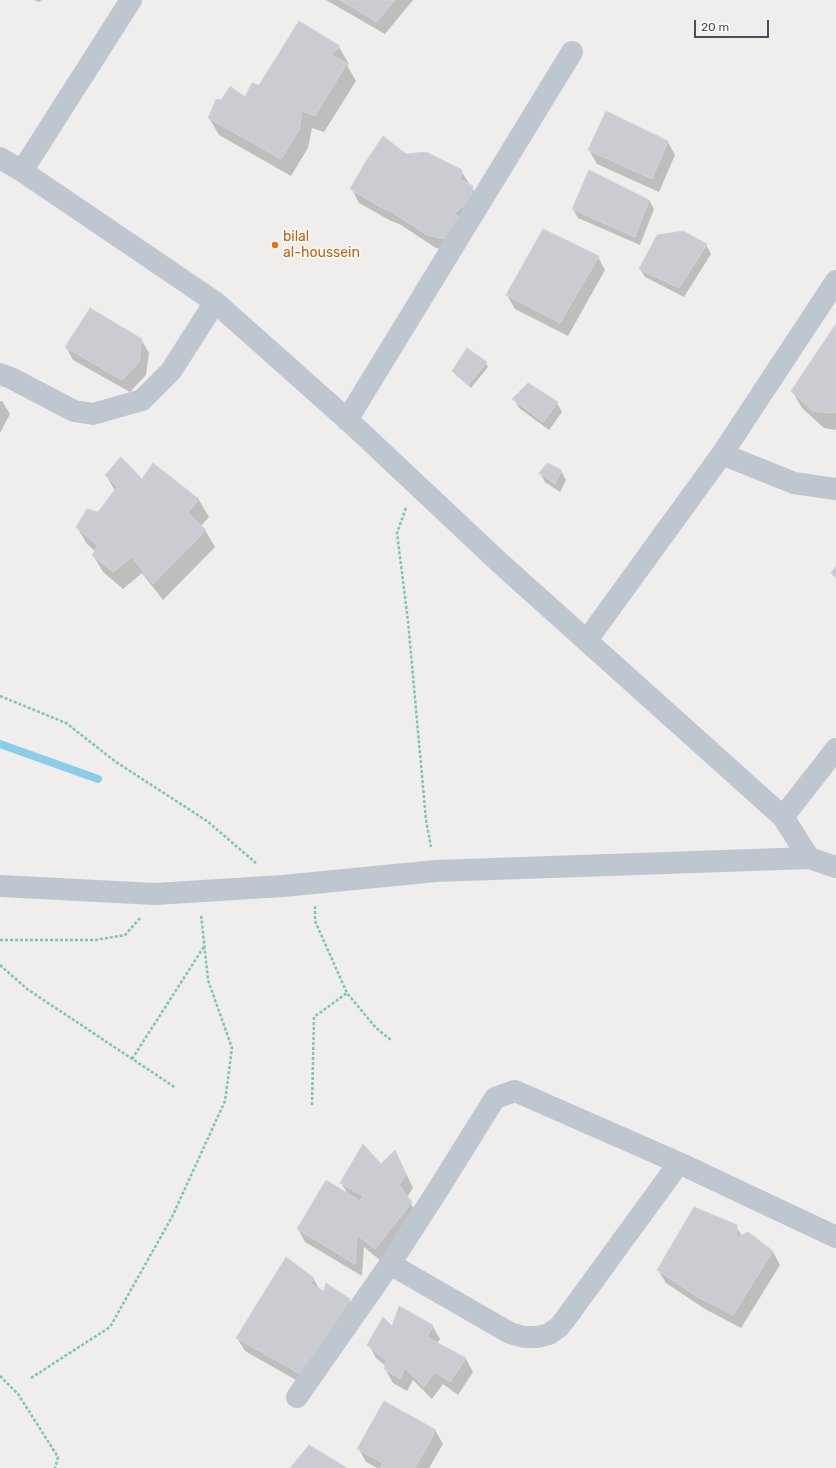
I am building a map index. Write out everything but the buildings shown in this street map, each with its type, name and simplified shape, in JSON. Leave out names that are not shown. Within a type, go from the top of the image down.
[{"type":"street","points":[[22,171],[131,0]]},
{"type":"street","points":[[347,420],[572,52]]},
{"type":"street","points":[[0,158],[22,171],[215,302],[415,482],[500,563],[783,817],[809,858]]},
{"type":"street","points":[[587,640],[722,454],[836,280]]},
{"type":"street","points":[[0,374],[74,411],[93,414],[142,400],[171,372],[215,302]]},
{"type":"street","points":[[722,454],[794,483],[836,489]]},
{"type":"street","points":[[783,817],[836,749]]},
{"type":"street","points":[[0,886],[163,893],[283,886],[436,871],[809,858],[836,867]]},
{"type":"street","points":[[297,1397],[390,1264],[495,1098],[515,1091],[679,1163],[836,1237]]},
{"type":"street","points":[[390,1264],[510,1333],[524,1337],[538,1337],[549,1334],[559,1327],[566,1318],[679,1163]]},
{"type":"path","points":[[415,482],[397,533],[408,621],[426,820],[436,871]]},
{"type":"path","points":[[0,696],[66,723],[116,762],[207,821],[283,886]]},
{"type":"path","points":[[315,882],[315,921],[347,993],[376,1028],[391,1040]]},
{"type":"path","points":[[31,1378],[110,1327],[172,1217],[225,1100],[232,1048],[208,980],[199,891]]},
{"type":"path","points":[[0,940],[96,940],[124,935],[163,893]]},
{"type":"path","points":[[132,1059],[205,945]]},
{"type":"path","points":[[0,965],[27,989],[176,1088]]},
{"type":"path","points":[[312,1105],[314,1017],[347,993]]},
{"type":"path","points":[[0,1376],[18,1394],[58,1458],[55,1468]]},
{"type":"waterway","points":[[0,744],[98,779]]},
{"type":"place","name":"bilal al-houssein","points":[[275,245]]}]
